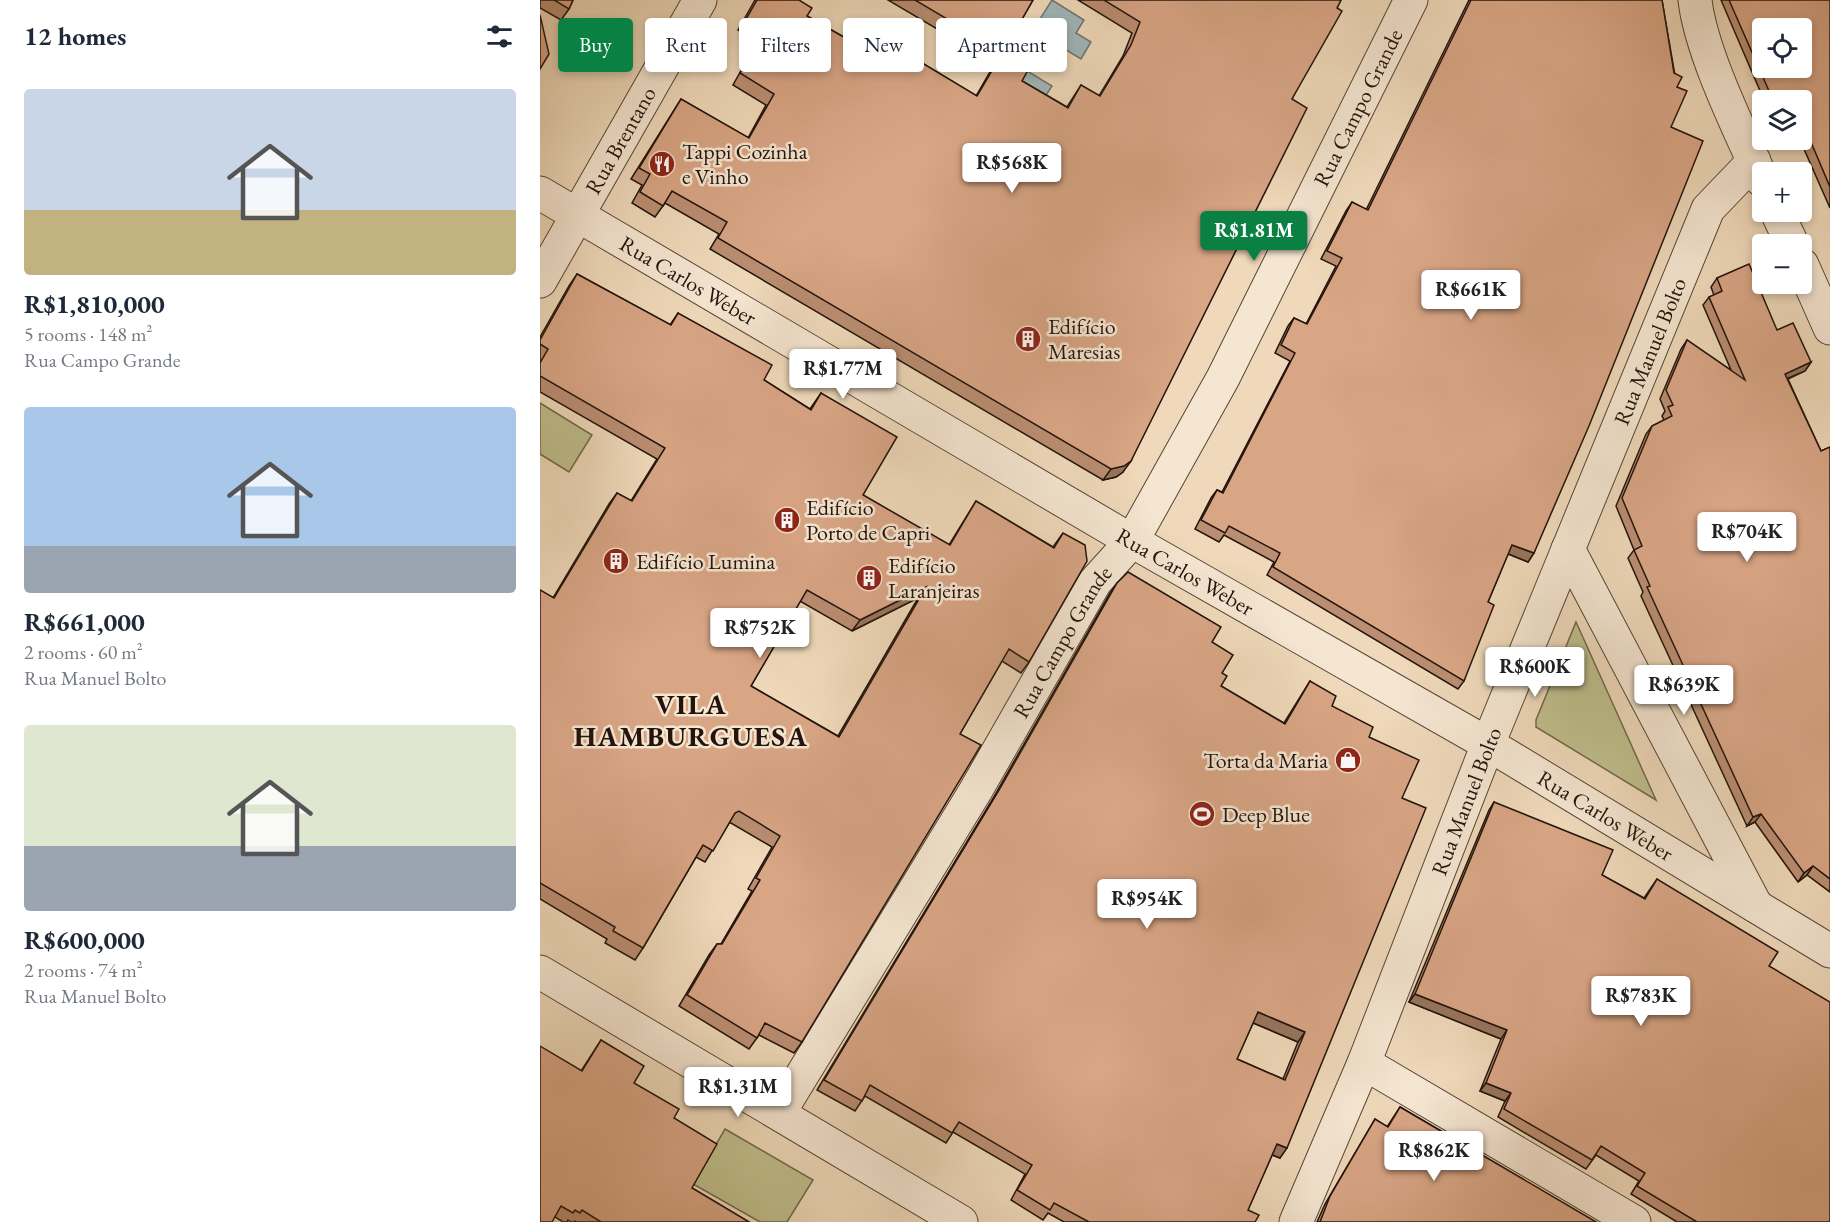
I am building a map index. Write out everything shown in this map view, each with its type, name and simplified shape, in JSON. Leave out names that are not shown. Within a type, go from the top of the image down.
[{"type":"street","name":"Rua Brentano","points":[[540,281],[700,0]]},
{"type":"street","name":"Rua Campo Grande","points":[[779,1113],[976,790],[1095,582],[1132,541],[1224,378],[1411,0]]},
{"type":"street","points":[[1695,0],[1697,15],[1710,56],[1755,162]]},
{"type":"street","name":"Rua Manuel Bolto","points":[[1296,1222],[1364,1063],[1488,744],[1708,209],[1752,175]]},
{"type":"street","name":"Rua Carlos Weber","points":[[540,194],[1132,541],[1488,744],[1830,951]]},
{"type":"street","points":[[1812,288],[1830,328]]},
{"type":"street","points":[[1568,549],[1756,908]]},
{"type":"street","points":[[540,972],[961,1222]]},
{"type":"street","points":[[1364,1063],[1634,1222]]},
{"type":"shaded area","points":[[540,403],[592,435],[569,472],[540,454]]},
{"type":"shaded area","points":[[1576,622],[1656,800],[1536,727],[1536,720]]},
{"type":"shaded area","points":[[725,1129],[813,1180],[787,1222],[760,1222],[693,1184]]},
{"type":"water","points":[[1052,0],[1084,20],[1076,33],[1091,42],[1081,59],[1067,51],[1067,18],[1041,18]]},
{"type":"water","points":[[1002,72],[1029,72],[1052,86],[1041,103],[998,78]]},
{"type":"building","points":[[554,0],[573,0],[569,9]]},
{"type":"building","points":[[757,0],[799,0],[812,8],[807,16],[810,18],[747,18]]},
{"type":"building","points":[[915,0],[1033,0],[1023,18],[945,18]]},
{"type":"building","points":[[1104,0],[1341,0],[1337,8],[1342,11],[1292,99],[1307,108],[1131,461],[1124,466],[1111,469],[718,238],[727,222],[672,191],[663,206],[640,192],[650,174],[639,168],[681,99],[749,138],[774,94],[740,73],[831,72],[831,30],[843,37],[843,72],[924,72],[924,64],[977,96],[991,72],[1027,72],[1022,81],[1068,108],[1081,85],[1100,96],[1131,45],[1140,22]]},
{"type":"building","points":[[1471,0],[1662,0],[1674,73],[1682,77],[1677,87],[1687,91],[1671,127],[1703,141],[1589,426],[1534,553],[1512,545],[1488,602],[1494,605],[1464,681],[1273,567],[1280,553],[1229,526],[1225,533],[1201,520],[1217,490],[1223,493],[1295,353],[1281,345],[1294,318],[1307,324],[1342,258],[1327,251],[1352,202],[1368,210]]},
{"type":"building","points":[[1729,0],[1830,0],[1830,187],[1812,145],[1812,90],[1769,90],[1763,78],[1812,78],[1812,18],[1752,18],[1752,52]]},
{"type":"building","points":[[540,15],[549,54],[540,69]]},
{"type":"building","points":[[1749,264],[1752,271],[1752,294],[1762,294],[1777,330],[1793,323],[1811,362],[1785,374],[1821,451],[1830,447],[1830,879],[1813,866],[1804,873],[1761,814],[1753,817],[1647,587],[1650,586],[1634,550],[1642,546],[1622,498],[1652,426],[1672,416],[1668,407],[1673,405],[1666,390],[1687,340],[1745,380],[1709,297],[1722,291],[1717,278]]},
{"type":"building","points":[[577,274],[671,325],[678,313],[772,365],[764,380],[811,410],[821,393],[897,437],[863,495],[950,545],[976,501],[1054,548],[1063,533],[1085,545],[1087,561],[1029,662],[1009,649],[960,734],[981,745],[802,1042],[765,1023],[757,1038],[687,995],[717,944],[722,944],[760,880],[756,878],[780,836],[739,811],[735,813],[713,851],[703,845],[643,948],[613,931],[615,927],[540,883],[540,590],[554,598],[617,493],[632,501],[665,448],[540,376],[540,363],[548,349],[540,344],[540,340]],"holes":[[[926,587],[839,737],[751,686],[807,590],[860,620]]]},
{"type":"building","points":[[1128,572],[1221,627],[1212,642],[1233,655],[1222,673],[1227,676],[1221,686],[1285,724],[1310,681],[1336,696],[1332,706],[1373,727],[1369,737],[1419,760],[1402,798],[1426,808],[1287,1148],[1277,1144],[1248,1210],[1259,1215],[1255,1222],[1089,1222],[1054,1203],[1050,1210],[1017,1190],[1032,1165],[959,1122],[952,1133],[870,1085],[862,1101],[824,1080],[999,790],[1117,583]],"holes":[[[1258,1012],[1305,1032],[1285,1080],[1237,1059]]]},
{"type":"building","points":[[1494,802],[1613,850],[1602,875],[1645,899],[1657,879],[1778,952],[1769,966],[1830,1002],[1830,1222],[1697,1222],[1637,1186],[1645,1173],[1601,1146],[1592,1160],[1504,1109],[1511,1093],[1486,1083],[1507,1030],[1415,994]]},
{"type":"building","points":[[601,1040],[644,1066],[634,1083],[679,1109],[674,1118],[717,1144],[692,1188],[749,1222],[601,1222],[582,1210],[580,1213],[575,1210],[573,1213],[561,1206],[552,1222],[540,1222],[540,1046],[582,1071]]},
{"type":"building","points":[[1400,1107],[1596,1222],[1320,1222],[1330,1196],[1375,1119],[1388,1127]]},
{"type":"place","name":"Tappi Cozinha e Vinho","points":[[662,164]]},
{"type":"place","name":"Edifício Maresias","points":[[1028,339]]},
{"type":"place","name":"Edifício Porto de Capri","points":[[787,520]]},
{"type":"place","name":"Edifício Lumina","points":[[616,561]]},
{"type":"place","name":"Edifício Laranjeiras","points":[[869,578]]},
{"type":"place","name":"Torta da Maria","points":[[1348,760]]},
{"type":"place","name":"Deep Blue","points":[[1202,814]]},
{"type":"district","name":"VILA HAMBURGUESA","points":[[691,720]]}]
